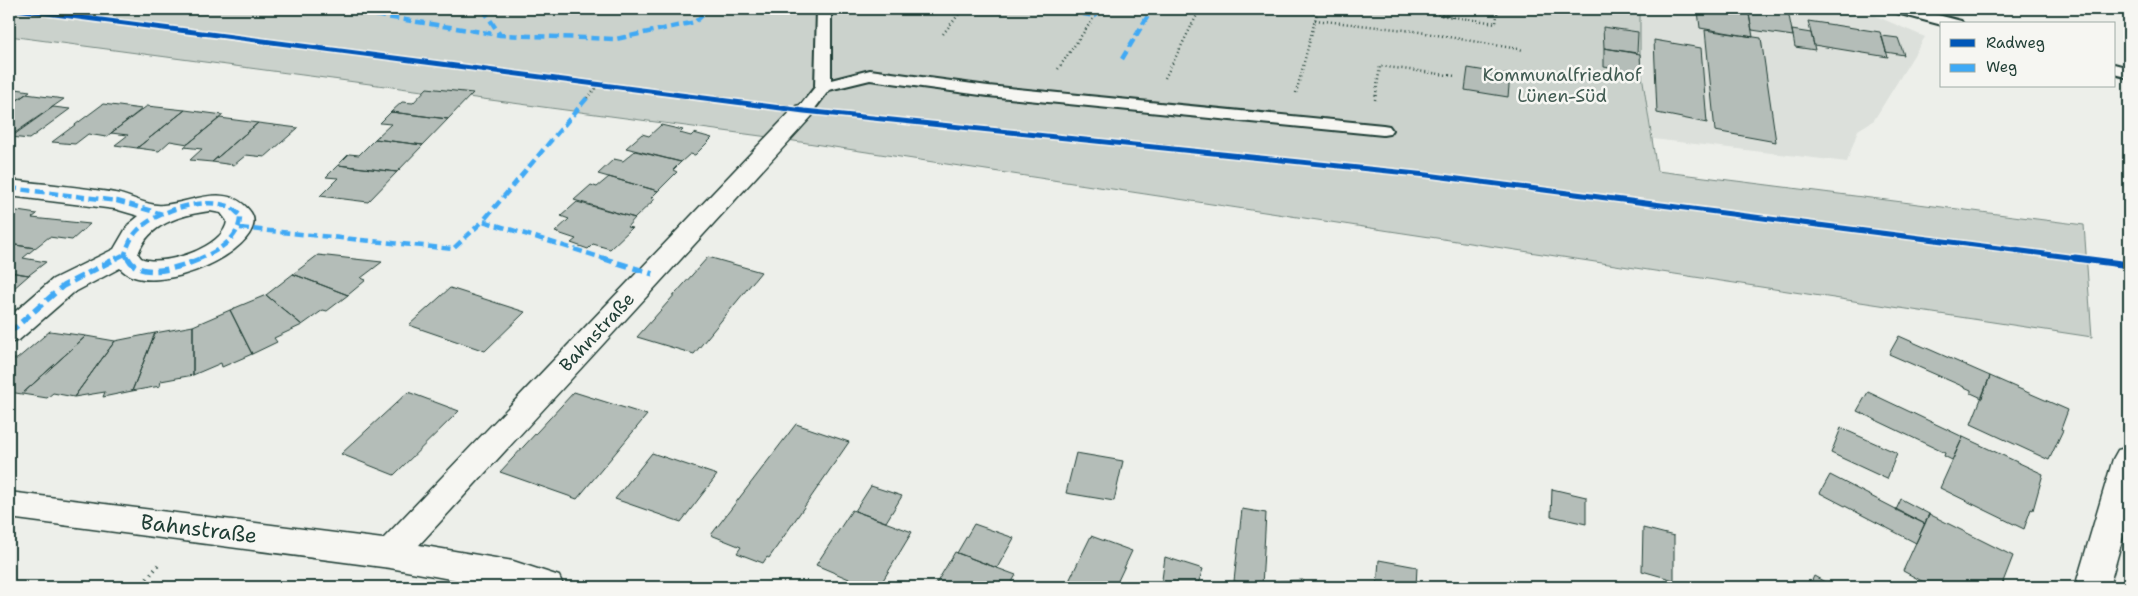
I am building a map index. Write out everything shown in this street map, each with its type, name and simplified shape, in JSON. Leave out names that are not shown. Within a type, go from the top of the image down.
[{"type":"street","name":"Bahnstraße","points":[[390,554],[804,111]]},
{"type":"street","points":[[9,188],[117,201],[162,214]]},
{"type":"street","points":[[210,203],[229,206],[240,215],[240,228],[230,241],[213,254],[191,264],[167,269],[146,269],[131,264],[125,254],[127,244],[134,233],[162,214],[187,206],[210,203]]},
{"type":"street","points":[[9,333],[63,286],[125,254]]},
{"type":"street","points":[[2092,587],[2129,459]]},
{"type":"street","name":"Bahnstraße","points":[[9,505],[390,554],[512,576],[546,587]]},
{"type":"lane","points":[[823,87],[824,9]]},
{"type":"lane","points":[[1898,9],[1948,22]]},
{"type":"lane","points":[[2116,70],[2129,73]]},
{"type":"lane","points":[[804,111],[823,87],[870,75],[988,91],[1383,130]]},
{"type":"path","points":[[943,34],[963,9]]},
{"type":"path","points":[[1165,78],[1200,9]]},
{"type":"path","points":[[1289,120],[1318,9]]},
{"type":"path","points":[[1413,9],[1412,11],[1496,23],[1498,9]]},
{"type":"path","points":[[1452,9],[1452,21]]},
{"type":"path","points":[[1057,70],[1096,16]]},
{"type":"path","points":[[1315,20],[1414,31],[1524,50]]},
{"type":"path","points":[[1375,102],[1380,66],[1455,76]]},
{"type":"path","points":[[590,82],[609,85]]},
{"type":"path","points":[[586,98],[599,84]]},
{"type":"shaded area","points":[[1640,9],[1682,9],[1704,12],[1703,9],[1852,9],[1864,11],[1925,37],[1874,120],[1858,130],[1847,162],[1653,139],[1640,62]]},
{"type":"green space","name":"Kommunalfriedhof Lünen-Süd","points":[[9,9],[1640,9],[1640,62],[1657,171],[2084,225],[2092,337],[761,136],[9,36]]},
{"type":"building","points":[[1718,9],[1748,9],[1753,37],[1700,28],[1698,11],[1719,14]]},
{"type":"building","points":[[1748,9],[1788,11],[1793,36],[1752,30]]},
{"type":"building","points":[[1808,21],[1880,32],[1888,57],[1814,45]]},
{"type":"building","points":[[1603,27],[1638,32],[1637,53],[1604,48]]},
{"type":"building","points":[[1705,30],[1761,38],[1776,142],[1715,131]]},
{"type":"building","points":[[1792,30],[1811,33],[1815,50],[1795,47]]},
{"type":"building","points":[[1882,36],[1898,38],[1904,55],[1886,52]]},
{"type":"building","points":[[1654,40],[1701,48],[1707,123],[1657,113]]},
{"type":"building","points":[[1604,48],[1640,54],[1641,73],[1604,67]]},
{"type":"building","points":[[1468,68],[1510,75],[1508,97],[1465,90]]},
{"type":"building","points":[[9,88],[30,91],[9,106]]},
{"type":"building","points":[[427,88],[473,93],[448,119],[391,112],[402,102],[413,103]]},
{"type":"building","points":[[26,94],[64,99],[9,137],[9,106]]},
{"type":"building","points":[[103,104],[142,109],[106,137],[88,134],[75,144],[52,142]]},
{"type":"building","points":[[147,106],[185,110],[137,148],[115,145],[128,135],[111,133]]},
{"type":"building","points":[[53,107],[70,109],[29,139],[11,137]]},
{"type":"building","points":[[185,110],[223,115],[188,144],[170,141],[159,151],[137,148]]},
{"type":"building","points":[[391,112],[448,119],[423,145],[375,139],[391,124],[380,123]]},
{"type":"building","points":[[220,118],[258,123],[212,162],[190,160],[202,149],[184,147]]},
{"type":"building","points":[[258,123],[298,128],[265,157],[246,155],[234,165],[212,162]]},
{"type":"building","points":[[661,125],[683,130],[680,133],[691,136],[694,133],[712,138],[695,155],[690,154],[681,162],[626,148],[642,134],[649,136]]},
{"type":"building","points":[[375,139],[423,145],[397,172],[338,165],[349,154],[359,155]]},
{"type":"building","points":[[635,151],[681,162],[673,170],[677,172],[658,191],[598,174],[614,159],[623,161]]},
{"type":"building","points":[[338,165],[397,172],[368,202],[320,196],[338,178],[326,177]]},
{"type":"building","points":[[609,177],[658,191],[651,198],[655,199],[635,218],[574,200],[591,185],[597,187]]},
{"type":"building","points":[[577,202],[635,218],[627,227],[632,228],[610,249],[593,244],[588,249],[571,243],[576,239],[555,232],[569,219],[561,216]]},
{"type":"building","points":[[17,211],[37,214],[32,218],[90,224],[72,240],[49,237],[35,248],[9,244],[9,215]]},
{"type":"building","points":[[9,244],[35,248],[23,258],[46,262],[29,275],[9,272]]},
{"type":"building","points":[[318,255],[382,262],[361,278],[366,280],[348,295],[293,274]]},
{"type":"building","points":[[708,257],[761,272],[694,354],[637,337]]},
{"type":"building","points":[[9,272],[29,275],[13,289],[9,288]]},
{"type":"building","points":[[293,274],[348,295],[327,311],[323,310],[302,325],[266,295]]},
{"type":"building","points":[[450,288],[525,312],[485,351],[409,325]]},
{"type":"building","points":[[266,295],[302,325],[274,338],[277,342],[252,354],[230,310]]},
{"type":"building","points":[[230,310],[252,354],[222,367],[221,363],[193,375],[193,326]]},
{"type":"building","points":[[193,326],[193,375],[161,381],[160,386],[132,391],[155,333]]},
{"type":"building","points":[[50,331],[86,336],[22,394],[9,392],[9,359],[17,359]]},
{"type":"building","points":[[155,333],[132,391],[103,397],[105,392],[74,397],[115,341]]},
{"type":"building","points":[[86,336],[115,341],[74,397],[53,393],[47,398],[22,394]]},
{"type":"building","points":[[1899,336],[1990,376],[1982,398],[1971,393],[1971,390],[1889,354]]},
{"type":"building","points":[[1990,376],[2068,410],[2061,429],[2063,430],[2049,460],[1971,424]]},
{"type":"building","points":[[408,392],[459,411],[394,475],[341,454]]},
{"type":"building","points":[[574,392],[647,415],[577,499],[500,472]]},
{"type":"building","points":[[1868,392],[1963,437],[1952,460],[1944,456],[1945,453],[1857,411]]},
{"type":"building","points":[[796,424],[849,442],[769,558],[767,557],[763,563],[737,553],[741,547],[711,535]]},
{"type":"building","points":[[1841,428],[1897,453],[1887,479],[1831,453]]},
{"type":"building","points":[[1963,437],[2043,474],[2033,510],[2031,509],[2024,529],[1940,488]]},
{"type":"building","points":[[652,453],[717,475],[681,522],[615,499]]},
{"type":"building","points":[[1076,453],[1123,461],[1114,501],[1066,493]]},
{"type":"building","points":[[1830,475],[1925,524],[1916,543],[1820,493]]},
{"type":"building","points":[[871,486],[902,496],[886,522],[855,511]]},
{"type":"building","points":[[1552,489],[1586,497],[1586,524],[1551,516]]},
{"type":"building","points":[[1901,499],[1929,514],[1925,524],[1896,510]]},
{"type":"building","points":[[1242,509],[1266,513],[1262,586],[1234,581]]},
{"type":"building","points":[[852,510],[912,532],[879,587],[868,587],[816,565]]},
{"type":"building","points":[[1929,514],[2013,556],[2001,587],[1933,587],[1903,571]]},
{"type":"building","points":[[974,524],[1014,538],[997,568],[957,553]]},
{"type":"building","points":[[1643,528],[1674,536],[1674,580],[1642,571]]},
{"type":"building","points":[[1091,536],[1132,551],[1115,587],[1079,587],[1068,583]]},
{"type":"building","points":[[955,552],[1016,575],[1009,587],[934,587]]},
{"type":"building","points":[[1165,557],[1203,569],[1197,587],[1161,587]]},
{"type":"building","points":[[1379,560],[1417,567],[1416,587],[1377,587]]},
{"type":"building","points":[[1814,576],[1834,587],[1809,587]]},
{"type":"building","points":[[1303,580],[1305,587],[1276,587],[1275,581]]},
{"type":"marked path","points":[[336,9],[500,35],[616,39],[665,30],[695,22],[709,9]]},
{"type":"marked path","points":[[483,9],[500,35]]},
{"type":"marked path","points":[[1055,9],[1095,16],[1100,9]]},
{"type":"marked path","points":[[1122,59],[1152,9]]},
{"type":"marked path","points":[[587,98],[483,221],[653,274]]},
{"type":"marked path","points":[[9,188],[117,201],[162,214]]},
{"type":"marked path","points":[[210,203],[229,206],[240,215],[238,230],[219,249],[189,264],[172,269],[156,271],[142,269],[130,263],[125,254],[129,241],[147,223],[171,211],[210,203]]},
{"type":"marked path","points":[[240,228],[453,249],[483,221]]},
{"type":"marked path","points":[[9,333],[63,286],[125,254]]},
{"type":"cycle path","points":[[16,9],[804,111],[1427,175],[2129,265]]}]
